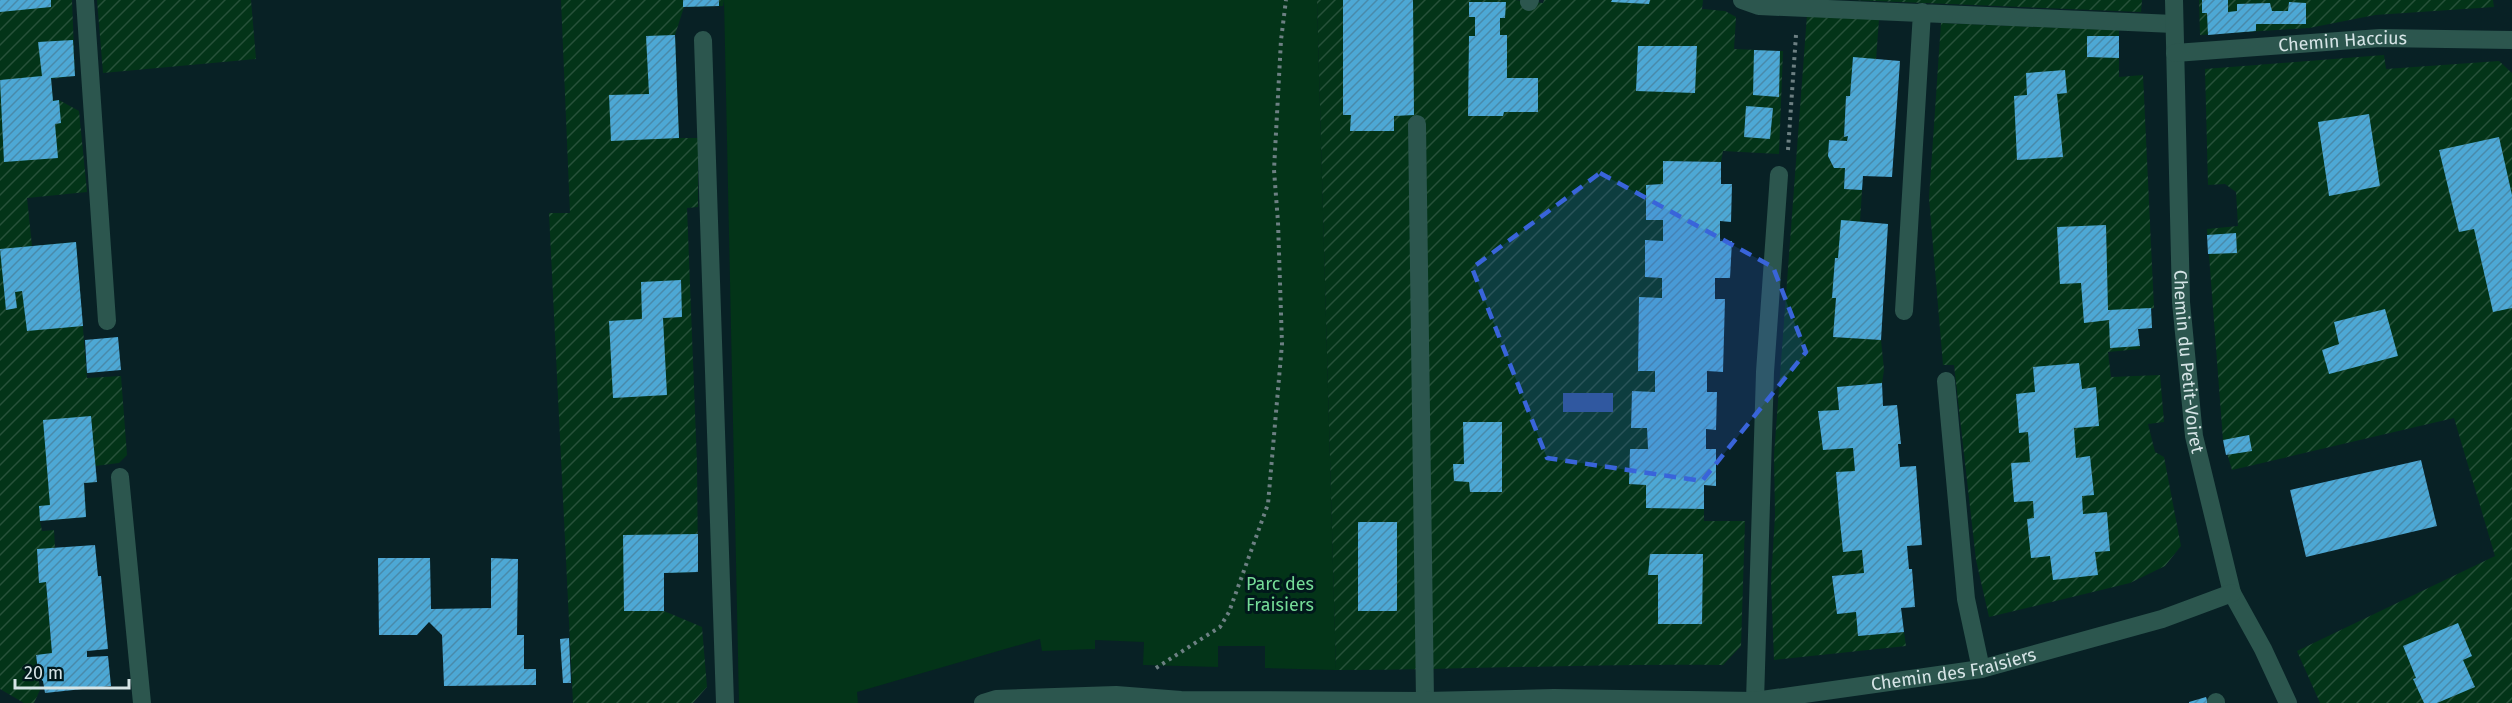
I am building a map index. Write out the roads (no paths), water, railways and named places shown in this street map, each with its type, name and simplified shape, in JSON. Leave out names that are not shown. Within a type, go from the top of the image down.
[{"type":"street","points":[[85,0],[107,321]]},
{"type":"street","points":[[1742,0],[1760,6],[2174,24]]},
{"type":"street","name":"Chemin du Petit-Voiret","points":[[2174,0],[2181,302],[2194,436],[2232,593],[2263,649],[2288,703]]},
{"type":"street","points":[[1904,311],[1922,12]]},
{"type":"street","name":"Chemin Haccius","points":[[2175,53],[2380,38],[2512,40]]},
{"type":"street","points":[[703,40],[725,703]]},
{"type":"street","points":[[1418,124],[1425,701]]},
{"type":"street","points":[[1755,700],[1765,372],[1779,176]]},
{"type":"street","points":[[1946,381],[1966,599],[1981,669]]},
{"type":"street","points":[[120,477],[142,703]]},
{"type":"street","name":"Chemin des Fraisiers","points":[[983,703],[996,699],[1755,700],[1981,669],[2162,620],[2232,593]]},
{"type":"water","points":[[1563,393],[1613,393],[1613,412],[1563,412]]},
{"type":"park label","name":"Parc des Fraisiers","points":[[1280,594]]}]
